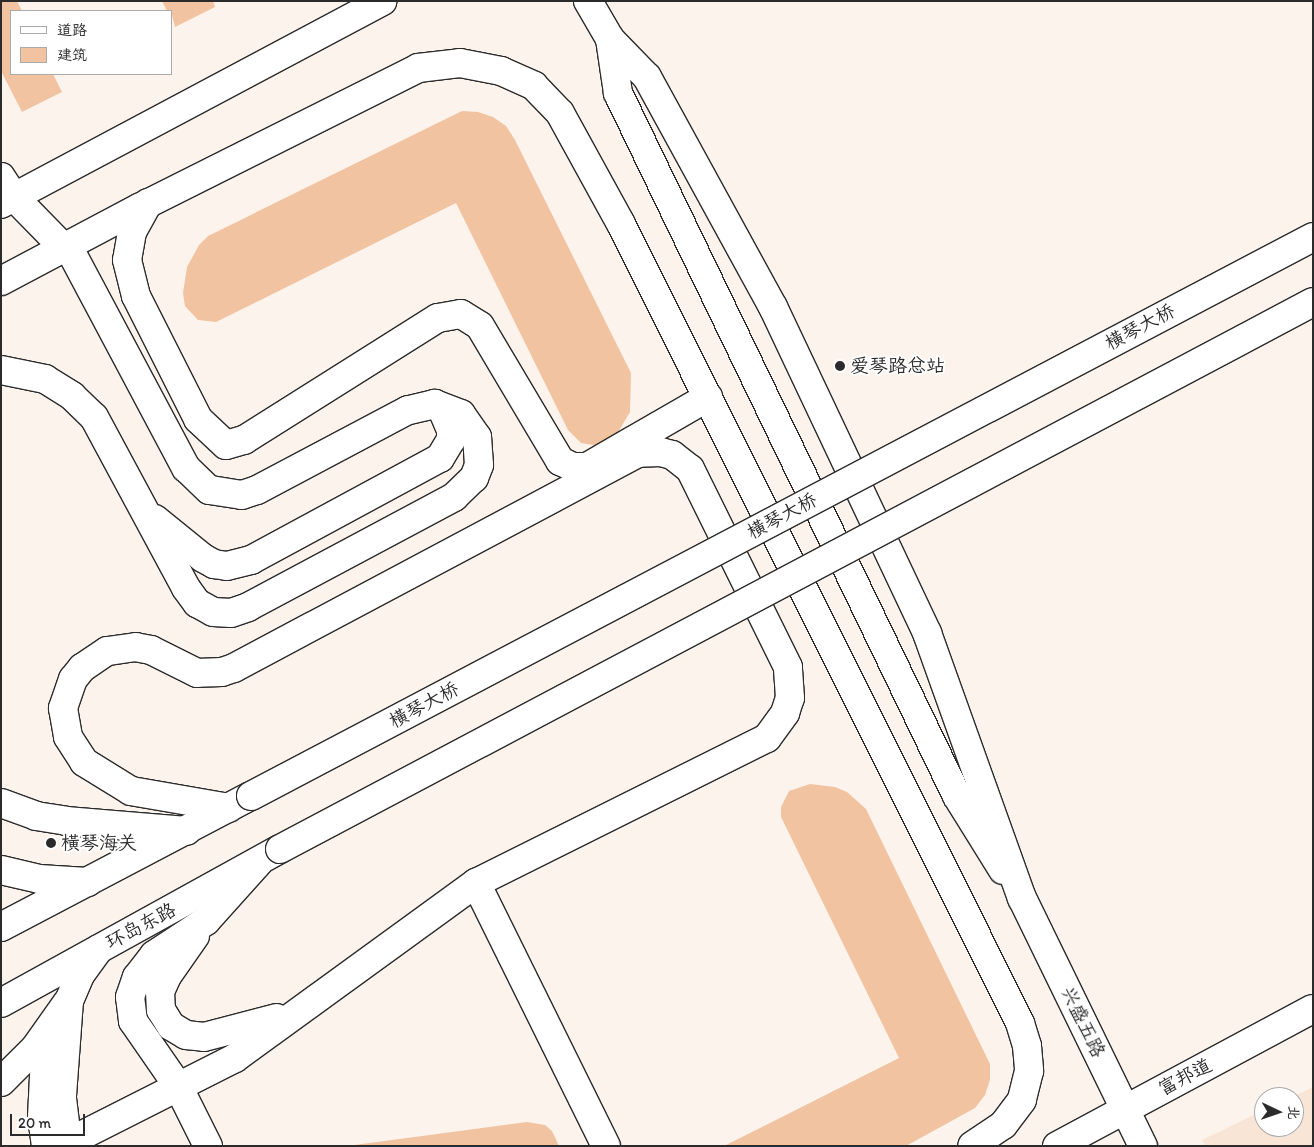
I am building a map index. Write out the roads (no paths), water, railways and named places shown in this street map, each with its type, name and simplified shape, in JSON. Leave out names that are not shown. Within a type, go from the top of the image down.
[{"type":"street","points":[[1,370],[46,379],[72,396],[94,417],[144,510],[197,602],[213,612],[231,613],[240,610],[465,489],[479,465],[477,437],[461,414],[435,404],[408,410],[257,490],[242,495],[209,490],[186,468],[66,247],[5,192],[382,1]]},
{"type":"street","points":[[588,1],[610,39],[647,77],[773,307],[927,633],[1022,898]]},
{"type":"street","points":[[610,39],[618,93],[957,796],[978,834],[1022,898]]},
{"type":"street","points":[[1,281],[148,204],[418,68],[460,64],[501,71],[534,86],[560,113],[621,224],[1020,1023],[1027,1046],[1029,1071],[1022,1100],[1003,1125],[972,1146]]},
{"type":"street","points":[[148,204],[132,232],[128,260],[136,296],[198,419],[226,445],[244,440],[438,318],[461,314],[480,326],[560,461],[573,468],[587,467],[708,397]]},
{"type":"street","name":"横琴大桥","points":[[240,802],[1313,236]]},
{"type":"street","points":[[295,1012],[204,1037],[186,1035],[171,1026],[161,1010],[160,992],[167,976],[206,921],[270,856],[1313,302]]},
{"type":"street","points":[[144,510],[203,558],[226,566],[239,565],[440,458],[451,440],[451,430],[443,411],[435,404]]},
{"type":"street","points":[[63,1144],[235,1058],[295,1012],[476,884],[767,738],[785,712],[791,682],[788,667],[690,469],[672,456],[650,452],[627,458],[234,668],[222,672],[197,673],[150,650],[136,647],[107,651],[82,668],[73,680],[63,708],[68,737],[84,762],[98,774],[131,791],[240,802]]},
{"type":"street","points":[[1,927],[240,802]]},
{"type":"street","points":[[1,803],[36,816],[66,822],[187,831]]},
{"type":"street","name":"环岛东路","points":[[1,1003],[270,856]]},
{"type":"street","points":[[1,870],[39,879]]},
{"type":"street","points":[[1,882],[39,879],[88,882]]},
{"type":"street","points":[[476,884],[606,1146]]},
{"type":"street","name":"兴盛五路","points":[[1022,898],[1143,1146]]},
{"type":"street","points":[[206,921],[154,956],[137,977],[130,998],[133,1022],[178,1086],[208,1146]]},
{"type":"street","points":[[1,1082],[35,1048],[69,1001],[80,975],[99,949]]},
{"type":"street","points":[[63,1144],[66,1131],[62,1096],[69,1001]]},
{"type":"street","name":"富邦道","points":[[1057,1146],[1313,1009]]},
{"type":"place","name":"爱琴路总站","points":[[840,366]]},
{"type":"place","name":"横琴海关","points":[[51,843]]}]
